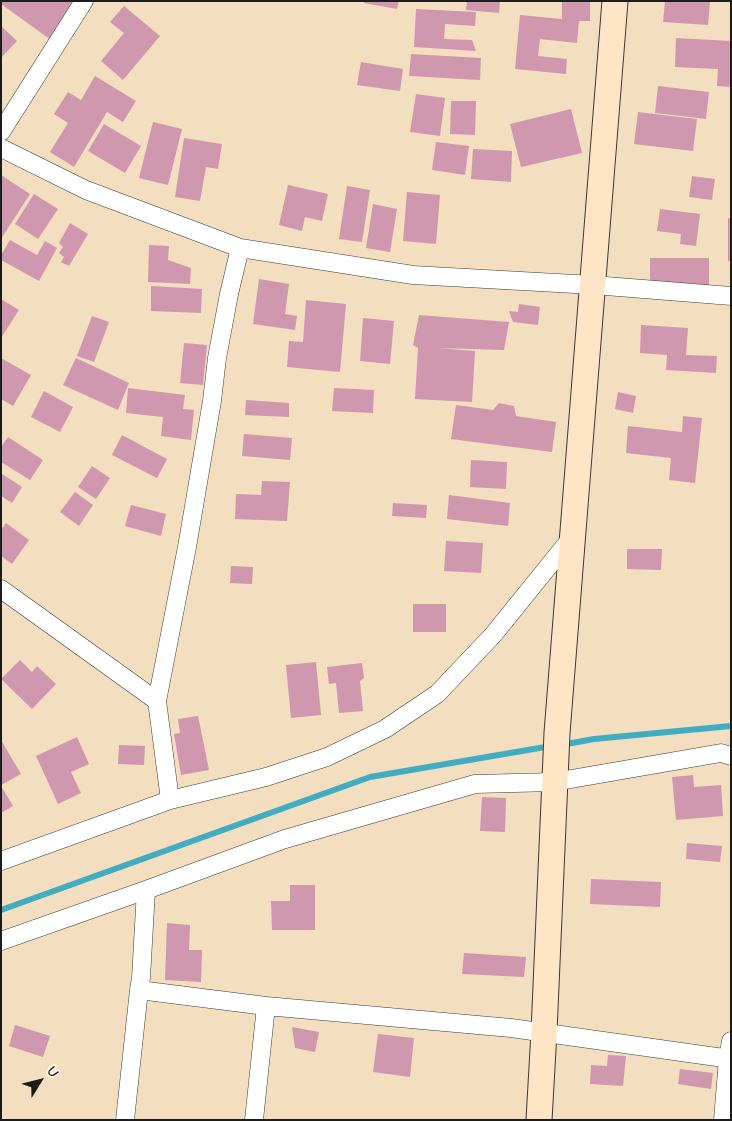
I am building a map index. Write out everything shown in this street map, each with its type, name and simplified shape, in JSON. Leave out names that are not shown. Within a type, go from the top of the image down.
[{"type":"street","points":[[1,132],[84,1]]},
{"type":"street","points":[[539,1120],[557,733],[615,1]]},
{"type":"street","points":[[1,148],[86,190],[240,248],[413,275],[593,285],[731,296]]},
{"type":"street","points":[[170,800],[157,701],[187,547],[212,401],[217,358],[240,248]]},
{"type":"street","points":[[1,861],[170,800],[266,778],[327,757],[385,729],[437,694],[493,635],[573,536]]},
{"type":"street","points":[[1,589],[157,701]]},
{"type":"street","points":[[1,941],[285,839],[474,784],[721,753],[731,756]]},
{"type":"street","points":[[124,1120],[141,978],[146,890]]},
{"type":"street","points":[[139,990],[266,1006],[544,1032],[729,1059]]},
{"type":"street","points":[[254,1120],[266,1006]]},
{"type":"street","points":[[723,1120],[731,1041]]},
{"type":"building","points":[[1,1],[76,1],[51,40],[1,4]]},
{"type":"building","points":[[364,1],[399,1],[397,9],[364,3]]},
{"type":"building","points":[[467,1],[500,1],[499,13],[466,10]]},
{"type":"building","points":[[562,1],[590,1],[590,21],[579,21],[577,43],[540,39],[538,56],[567,59],[566,74],[515,69],[520,15],[562,19]]},
{"type":"building","points":[[665,1],[710,2],[708,25],[663,22]]},
{"type":"building","points":[[124,6],[160,36],[123,80],[101,61],[124,33],[110,22]]},
{"type":"building","points":[[416,9],[476,12],[475,26],[445,24],[444,39],[472,40],[476,51],[414,47]]},
{"type":"building","points":[[1,26],[17,41],[1,58]]},
{"type":"building","points":[[676,38],[731,41],[731,87],[717,86],[718,69],[675,67]]},
{"type":"building","points":[[411,54],[481,58],[480,80],[409,76]]},
{"type":"building","points":[[361,62],[403,69],[400,91],[357,85]]},
{"type":"building","points":[[95,76],[136,101],[123,122],[107,112],[74,167],[50,152],[68,123],[54,114],[68,92],[81,100]]},
{"type":"building","points":[[658,86],[709,92],[706,119],[655,113]]},
{"type":"building","points":[[416,94],[445,98],[440,136],[410,132]]},
{"type":"building","points":[[451,101],[476,101],[475,135],[450,134]]},
{"type":"building","points":[[571,109],[582,153],[521,167],[510,124]]},
{"type":"building","points":[[638,112],[697,119],[693,151],[634,144]]},
{"type":"building","points":[[153,122],[182,129],[168,185],[139,178]]},
{"type":"building","points":[[104,124],[141,146],[125,173],[88,151]]},
{"type":"building","points":[[184,138],[222,144],[218,169],[206,167],[200,201],[175,197]]},
{"type":"building","points":[[436,142],[469,146],[465,175],[432,170]]},
{"type":"building","points":[[473,149],[512,151],[511,182],[471,179]]},
{"type":"building","points":[[1,175],[30,194],[1,239]]},
{"type":"building","points":[[692,176],[715,179],[712,200],[689,197]]},
{"type":"building","points":[[288,185],[328,194],[322,221],[305,217],[302,231],[279,225]]},
{"type":"building","points":[[347,186],[370,190],[362,242],[339,239]]},
{"type":"building","points":[[407,192],[440,195],[436,244],[403,241]]},
{"type":"building","points":[[34,194],[58,209],[38,239],[15,224]]},
{"type":"building","points":[[373,204],[397,209],[390,252],[366,248]]},
{"type":"building","points":[[660,209],[700,214],[696,246],[680,244],[681,234],[657,231]]},
{"type":"building","points":[[728,218],[731,218],[731,261],[728,261]]},
{"type":"building","points":[[70,223],[88,234],[69,266],[61,262],[64,257],[59,253],[63,247],[59,243]]},
{"type":"building","points":[[10,240],[37,255],[45,241],[57,248],[39,281],[1,260],[1,255]]},
{"type":"building","points":[[149,245],[169,246],[168,260],[191,268],[190,284],[148,282]]},
{"type":"building","points":[[650,258],[709,258],[709,287],[650,287]]},
{"type":"building","points":[[259,279],[289,284],[285,314],[297,316],[295,330],[253,324]]},
{"type":"building","points":[[151,286],[202,289],[201,313],[151,311]]},
{"type":"building","points":[[1,299],[19,310],[1,338]]},
{"type":"building","points":[[306,300],[346,304],[340,372],[287,367],[289,341],[303,342]]},
{"type":"building","points":[[519,304],[540,307],[538,325],[513,322],[509,311],[518,312]]},
{"type":"building","points":[[419,315],[509,322],[504,350],[436,348],[475,351],[472,402],[415,399],[418,348],[413,345]]},
{"type":"building","points":[[92,316],[109,322],[94,362],[77,356]]},
{"type":"building","points":[[363,318],[394,321],[390,364],[360,361]]},
{"type":"building","points":[[641,325],[688,328],[686,355],[717,356],[716,373],[666,370],[667,355],[640,353]]},
{"type":"building","points":[[184,343],[207,345],[203,385],[180,383]]},
{"type":"building","points":[[1,358],[31,375],[13,406],[1,399]]},
{"type":"building","points":[[76,358],[129,383],[118,410],[63,385]]},
{"type":"building","points":[[128,388],[185,395],[183,409],[194,410],[191,440],[161,436],[163,417],[126,413]]},
{"type":"building","points":[[334,388],[374,390],[373,413],[332,411]]},
{"type":"building","points":[[44,391],[73,407],[60,432],[31,417]]},
{"type":"building","points":[[618,392],[636,396],[633,413],[615,409]]},
{"type":"building","points":[[246,400],[289,403],[289,417],[245,415]]},
{"type":"building","points":[[499,403],[514,406],[516,416],[556,422],[552,452],[451,439],[456,405],[493,410]]},
{"type":"building","points":[[683,416],[702,418],[695,483],[669,480],[671,458],[626,453],[628,426],[682,432]]},
{"type":"building","points":[[244,434],[292,438],[290,460],[242,456]]},
{"type":"building","points":[[122,435],[167,459],[157,478],[112,455]]},
{"type":"building","points":[[8,437],[43,460],[30,480],[1,462],[1,447]]},
{"type":"building","points":[[471,460],[507,462],[506,489],[470,487]]},
{"type":"building","points":[[92,466],[110,478],[96,499],[78,487]]},
{"type":"building","points":[[1,473],[22,487],[12,503],[1,496]]},
{"type":"building","points":[[262,481],[290,482],[287,521],[235,519],[236,494],[261,495]]},
{"type":"building","points":[[75,492],[93,505],[79,526],[60,512]]},
{"type":"building","points":[[449,495],[510,503],[508,526],[447,519]]},
{"type":"building","points":[[393,503],[427,505],[426,518],[392,516]]},
{"type":"building","points":[[131,505],[166,514],[161,536],[125,526]]},
{"type":"building","points":[[6,523],[29,540],[12,564],[1,556],[1,530]]},
{"type":"building","points":[[446,541],[483,543],[481,573],[444,571]]},
{"type":"building","points":[[627,549],[662,549],[661,570],[627,569]]},
{"type":"building","points":[[231,566],[253,567],[252,584],[230,583]]},
{"type":"building","points":[[413,604],[446,604],[446,632],[413,632]]},
{"type":"building","points":[[20,660],[32,672],[37,666],[56,684],[32,709],[1,679]]},
{"type":"building","points":[[316,662],[321,715],[291,718],[286,665]]},
{"type":"building","points":[[362,663],[364,678],[360,681],[363,711],[339,713],[336,683],[329,684],[327,667]]},
{"type":"building","points":[[198,716],[209,770],[181,775],[174,734],[180,733],[178,719]]},
{"type":"building","points":[[77,737],[89,764],[71,772],[81,793],[58,804],[36,756]]},
{"type":"building","points":[[1,740],[21,774],[1,785]]},
{"type":"building","points":[[119,745],[145,746],[144,765],[118,764]]},
{"type":"building","points":[[693,775],[694,787],[721,785],[723,816],[676,820],[672,777]]},
{"type":"building","points":[[1,786],[13,806],[1,813]]},
{"type":"building","points":[[482,797],[506,798],[505,832],[480,831]]},
{"type":"building","points":[[687,843],[722,846],[720,862],[686,859]]},
{"type":"building","points":[[591,879],[661,882],[660,907],[590,904]]},
{"type":"building","points":[[290,885],[315,885],[315,930],[272,930],[271,901],[290,901]]},
{"type":"building","points":[[167,923],[190,925],[189,950],[202,950],[201,982],[165,980]]},
{"type":"building","points":[[464,953],[526,957],[524,977],[462,974]]},
{"type":"building","points":[[15,1025],[50,1036],[43,1057],[9,1046]]},
{"type":"building","points":[[292,1027],[319,1032],[315,1052],[295,1048]]},
{"type":"building","points":[[378,1034],[414,1038],[410,1077],[373,1072]]},
{"type":"building","points":[[608,1055],[626,1056],[623,1086],[590,1084],[591,1065],[607,1066]]},
{"type":"building","points":[[680,1069],[713,1073],[711,1089],[678,1084]]},
{"type":"waterway","points":[[561,745],[594,739],[731,726]]},
{"type":"waterway","points":[[1,910],[370,777],[551,746]]}]
